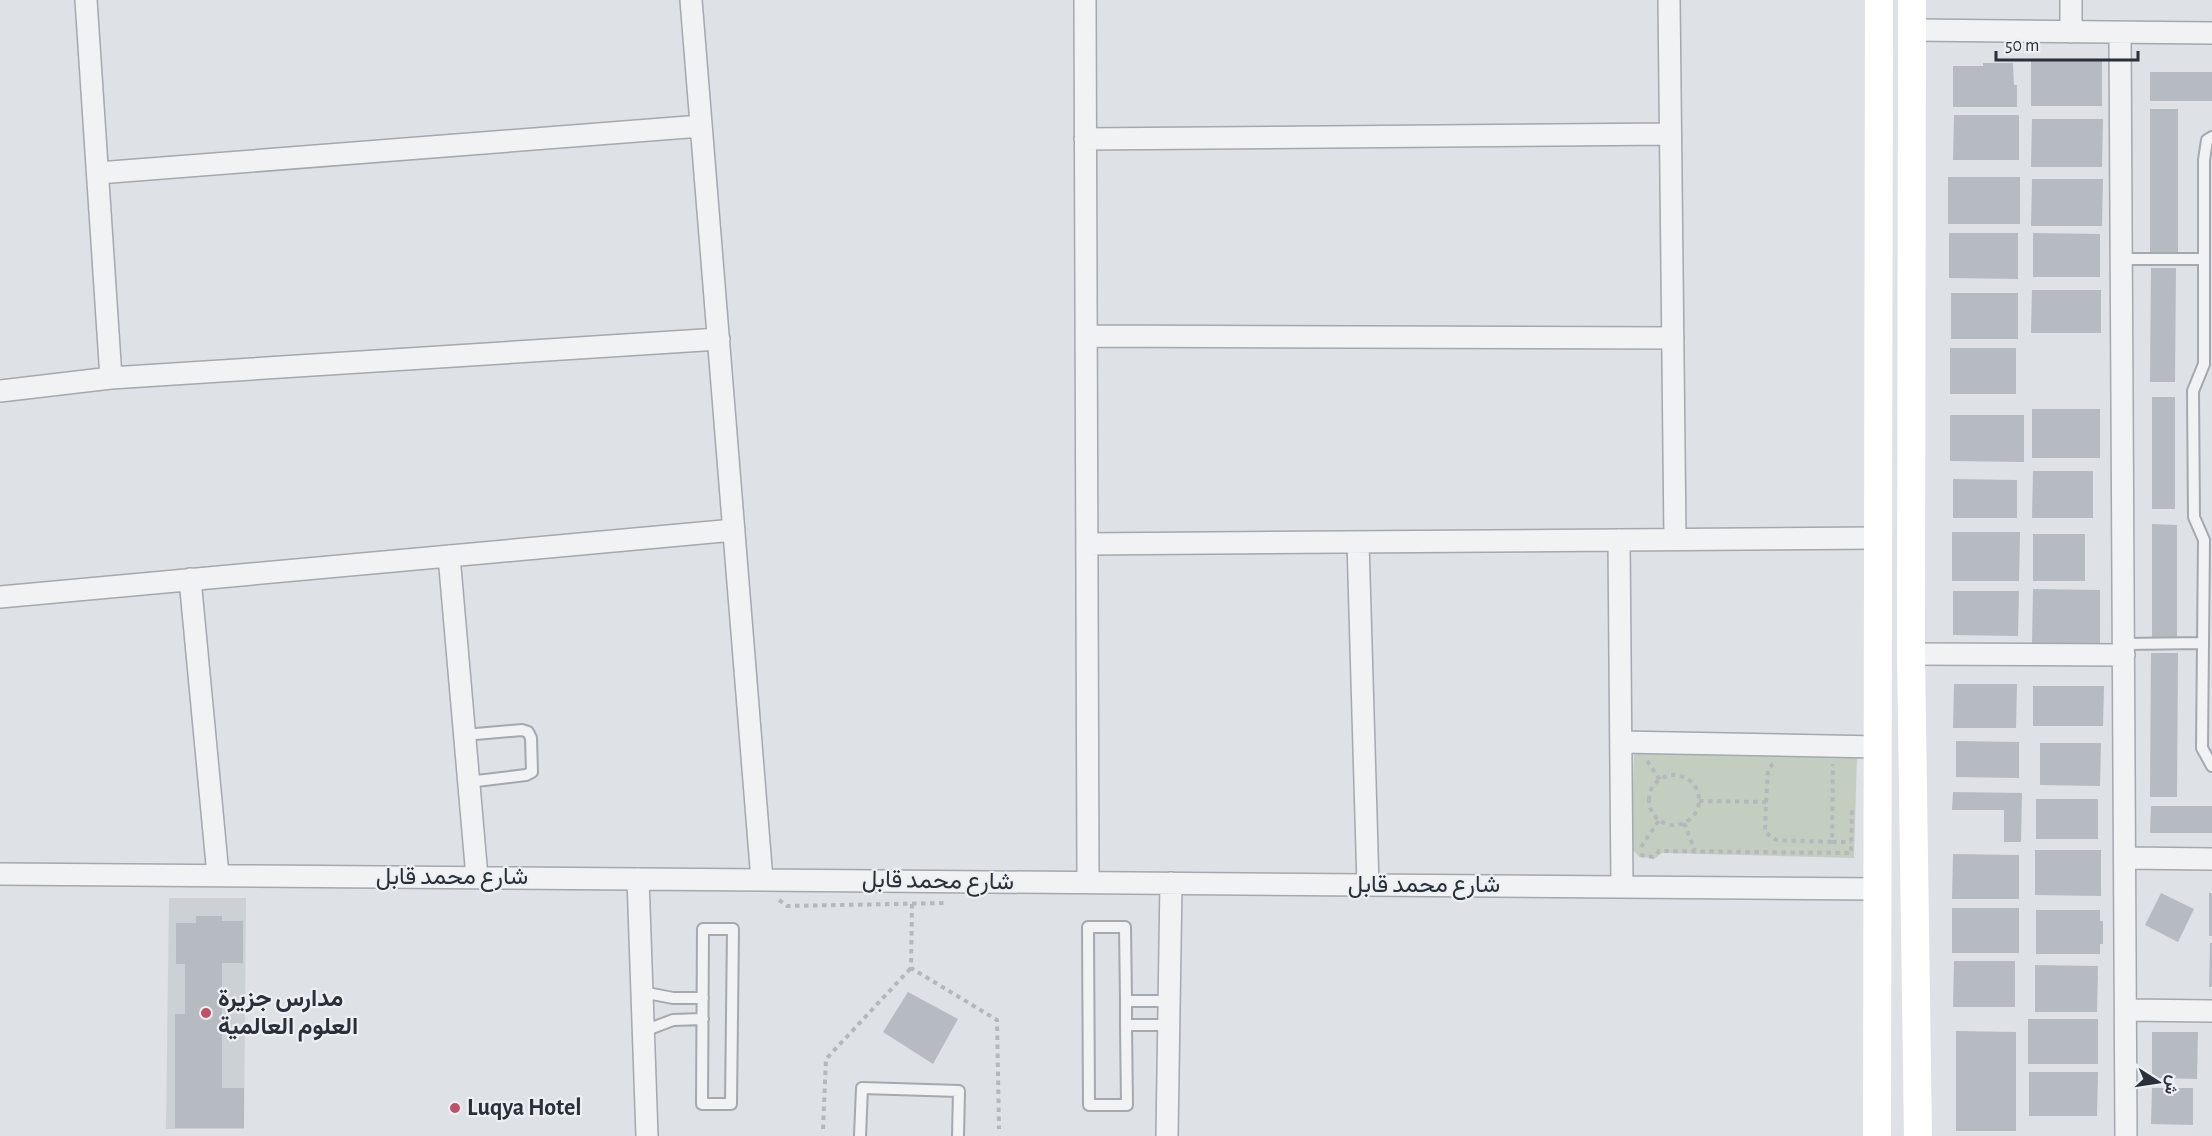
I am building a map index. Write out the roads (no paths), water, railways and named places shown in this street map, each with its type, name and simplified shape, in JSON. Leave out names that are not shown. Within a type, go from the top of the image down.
[{"type":"street","points":[[86,0],[111,378]]},
{"type":"street","points":[[691,0],[762,880]]},
{"type":"street","points":[[1084,0],[1088,882]]},
{"type":"street","points":[[1669,0],[1676,540]]},
{"type":"street","points":[[1877,1136],[1879,0]]},
{"type":"street","points":[[1912,0],[1911,654],[1918,1136]]},
{"type":"street","points":[[2071,0],[2071,32]]},
{"type":"street","points":[[1912,30],[2212,33]]},
{"type":"street","points":[[2120,33],[2126,1136]]},
{"type":"street","points":[[98,173],[701,126]]},
{"type":"street","points":[[1085,139],[1670,134]]},
{"type":"street","points":[[1086,336],[1672,338]]},
{"type":"street","points":[[0,391],[111,378],[718,339]]},
{"type":"street","points":[[0,597],[734,530]]},
{"type":"street","points":[[1087,544],[1878,538]]},
{"type":"street","points":[[1618,540],[1622,887]]},
{"type":"street","points":[[1358,542],[1368,885]]},
{"type":"street","points":[[449,556],[477,877]]},
{"type":"street","points":[[190,579],[218,875]]},
{"type":"street","points":[[1911,654],[2124,650]]},
{"type":"street","points":[[1621,742],[1877,747]]},
{"type":"street","points":[[2125,858],[2212,859]]},
{"type":"street","name":"شارع محمد قابل","points":[[0,874],[1877,889]]},
{"type":"street","points":[[638,879],[647,1136]]},
{"type":"street","points":[[1167,1136],[1171,883]]},
{"type":"street","points":[[2126,1010],[2212,1011]]},
{"type":"lane","points":[[2212,137],[2208,140],[2204,160],[2204,364],[2193,391],[2194,517],[2204,540],[2202,748],[2212,766]]},
{"type":"lane","points":[[2122,259],[2203,259]]},
{"type":"lane","points":[[2124,650],[2203,643]]},
{"type":"lane","points":[[464,735],[522,730],[528,732],[531,738],[532,772],[526,775],[468,782]]},
{"type":"lane","points":[[1088,927],[1125,927],[1126,1001],[1127,1105],[1089,1105],[1088,927]]},
{"type":"lane","points":[[703,929],[733,929],[731,1104],[702,1104],[703,998],[703,929]]},
{"type":"lane","points":[[642,992],[673,998],[703,998]]},
{"type":"lane","points":[[1126,1001],[1169,1001]]},
{"type":"lane","points":[[644,1031],[673,1020],[702,1019]]},
{"type":"lane","points":[[1126,1025],[1169,1025]]},
{"type":"lane","points":[[860,1136],[862,1088],[959,1091],[958,1136]]},
{"type":"place","name":"مدارس جزيرة العلوم العالمية","points":[[206,1013]]},
{"type":"place","name":"Luqya Hotel","points":[[455,1108]]}]
